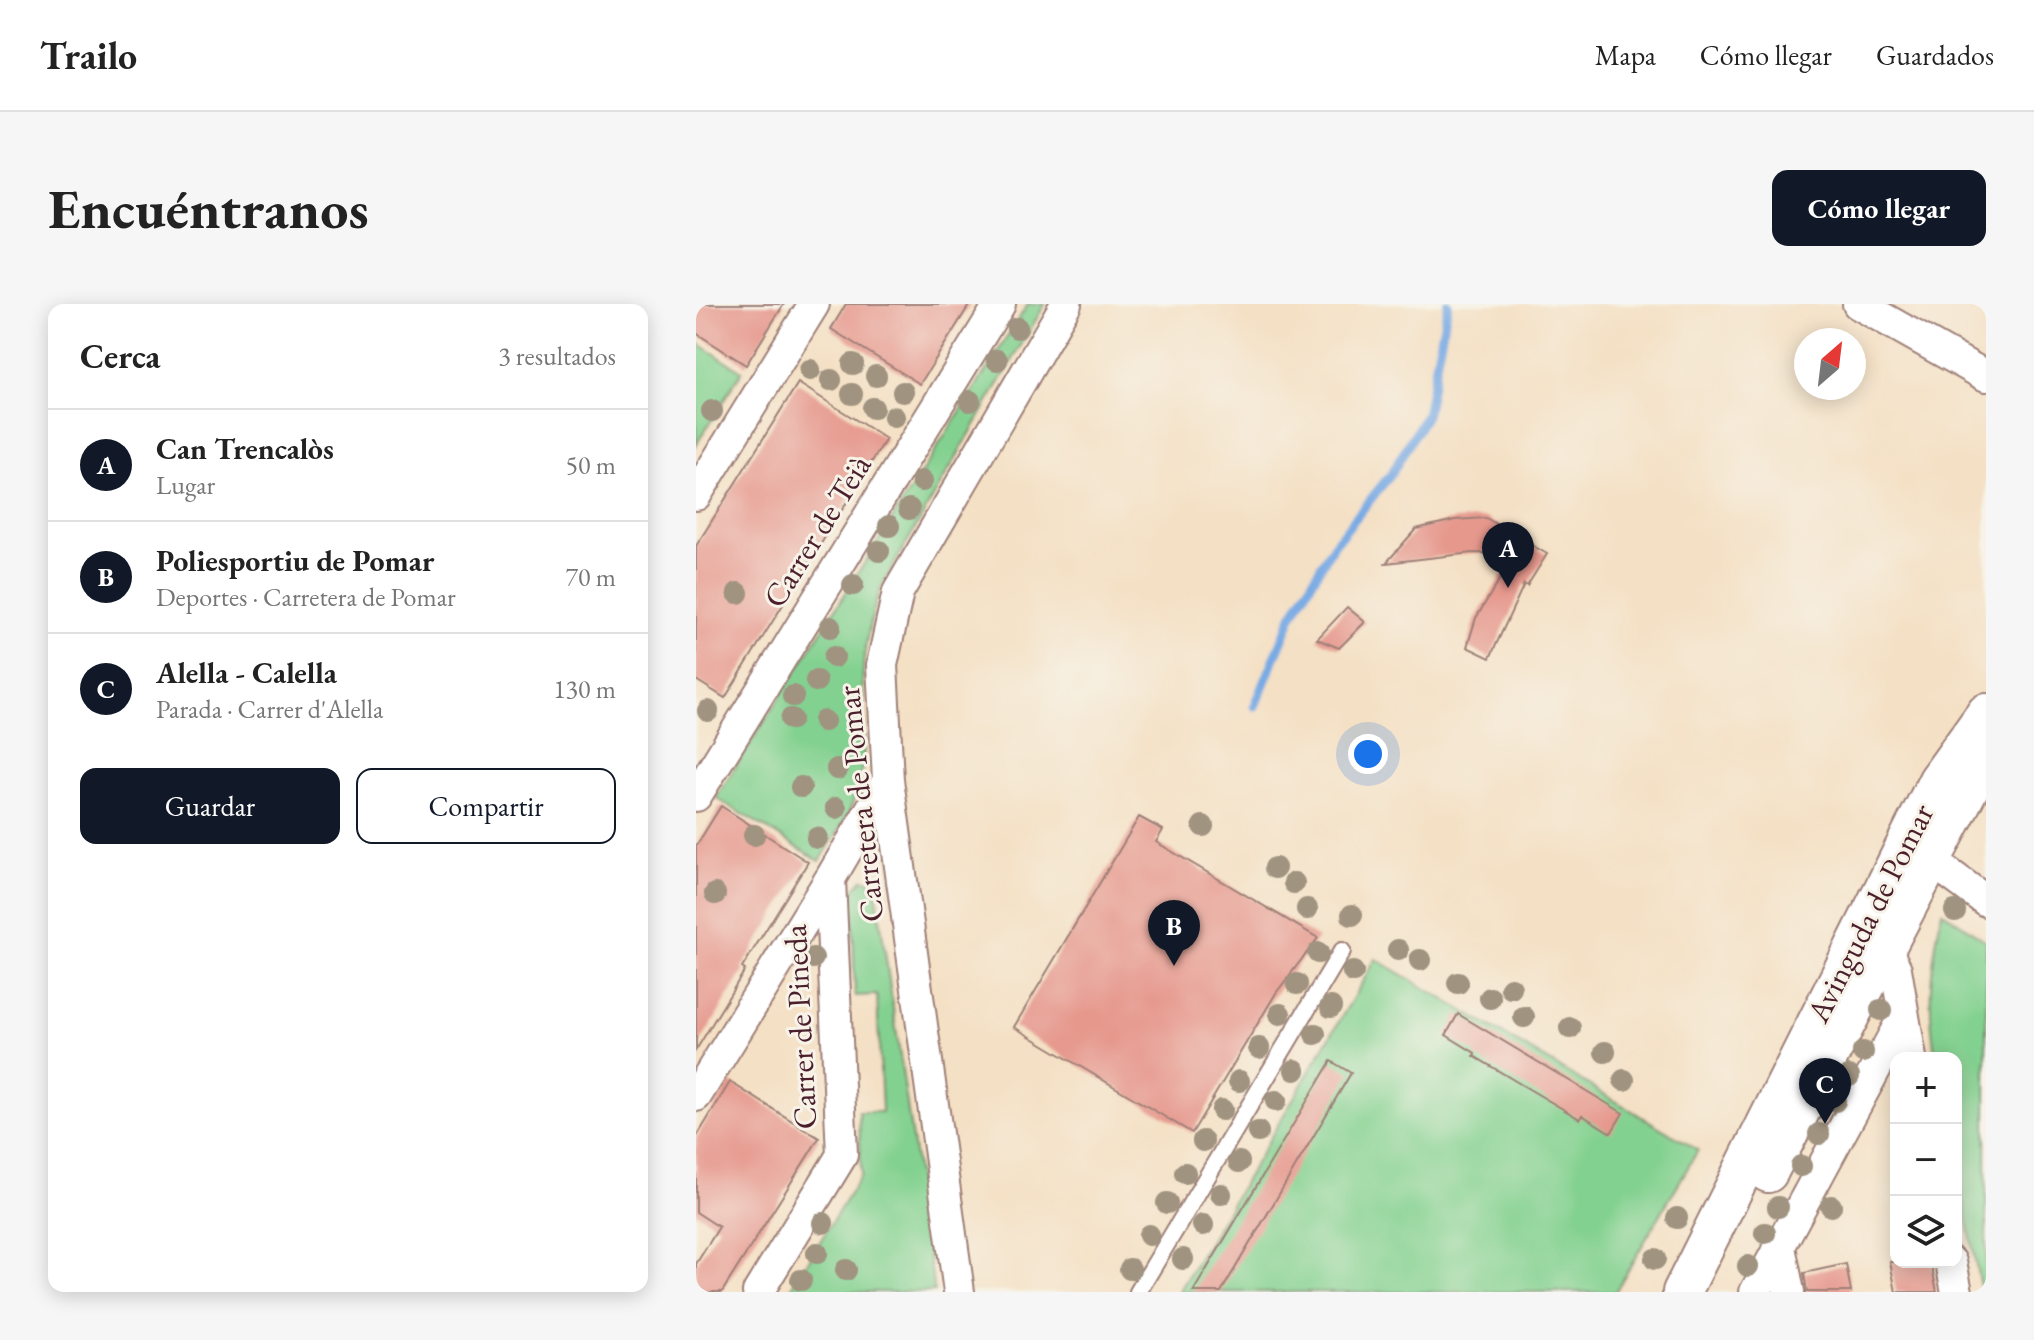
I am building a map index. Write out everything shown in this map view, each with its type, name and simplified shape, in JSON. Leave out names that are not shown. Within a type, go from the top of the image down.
[{"type":"street","points":[[696,495],[814,304]]},
{"type":"street","name":"Carrer de Teià","points":[[696,796],[1000,304]]},
{"type":"street","name":"Carretera de Pomar","points":[[959,1292],[888,780],[882,665],[898,592],[1066,304]]},
{"type":"street","points":[[1858,304],[1986,376]]},
{"type":"street","points":[[1932,861],[1933,821],[1980,736]]},
{"type":"street","name":"Avinguda de Pomar","points":[[1682,1292],[1800,1050],[1938,780],[1980,736]]},
{"type":"street","points":[[696,1096],[888,780]]},
{"type":"street","points":[[1932,861],[1986,901]]},
{"type":"street","points":[[1800,1050],[1835,1020],[1903,882],[1932,861]]},
{"type":"street","name":"Avinguda de Pomar","points":[[1705,1292],[1932,861]]},
{"type":"street","name":"Carrer de Pineda","points":[[758,1292],[842,1155],[830,879]]},
{"type":"street","points":[[1886,949],[1896,969],[1910,1052]]},
{"type":"street","points":[[1755,1292],[1903,1018]]},
{"type":"street","points":[[1780,1247],[1789,1292]]},
{"type":"street","points":[[1952,1268],[1957,1292]]},
{"type":"lane","points":[[1138,1292],[1342,951]]},
{"type":"green space","points":[[1028,304],[1045,304],[880,589],[868,631],[864,662],[861,775],[850,809],[820,861],[716,798]]},
{"type":"green space","points":[[696,342],[742,371],[696,445]]},
{"type":"green space","points":[[863,879],[870,881],[876,890],[934,1292],[789,1292],[861,1175],[859,1112],[882,1112],[877,995],[855,996],[852,892]]},
{"type":"green space","points":[[1942,911],[1986,941],[1986,1292],[1981,1292],[1962,1192],[1962,1052],[1935,1052],[1933,1038],[1931,984]]},
{"type":"green space","points":[[1376,959],[1698,1150],[1615,1292],[1179,1292]]},
{"type":"building","points":[[696,304],[784,304],[746,365],[696,333]]},
{"type":"building","points":[[846,304],[970,304],[920,384],[831,329]]},
{"type":"building","points":[[798,383],[886,439],[725,698],[696,680],[696,546]]},
{"type":"building","points":[[1486,518],[1547,554],[1527,586],[1524,584],[1490,658],[1467,647],[1476,618],[1515,554],[1472,553],[1386,563],[1416,529],[1455,520]]},
{"type":"building","points":[[1347,607],[1365,622],[1339,648],[1317,639]]},
{"type":"building","points":[[721,806],[808,862],[742,968],[745,970],[696,1050],[696,846]]},
{"type":"building","points":[[1139,817],[1163,830],[1156,842],[1318,938],[1276,993],[1192,1133],[1014,1027]]},
{"type":"building","points":[[1458,1014],[1623,1113],[1611,1133],[1522,1085],[1446,1035]]},
{"type":"building","points":[[1331,1061],[1351,1073],[1221,1292],[1193,1292]]},
{"type":"building","points":[[730,1082],[819,1138],[722,1292],[696,1292],[696,1264],[719,1227],[696,1212],[696,1138]]},
{"type":"building","points":[[1846,1264],[1851,1292],[1807,1292],[1804,1273]]},
{"type":"building","points":[[1891,1268],[1932,1268],[1937,1292],[1896,1292]]},
{"type":"waterway","points":[[1255,706],[1292,616],[1333,546],[1391,474],[1426,415],[1448,304]]},
{"type":"place","name":"Can Trencalòs","points":[[1508,588]]},
{"type":"place","name":"Poliesportiu de Pomar","points":[[1174,966]]},
{"type":"place","name":"Alella - Calella","points":[[1825,1124]]}]
